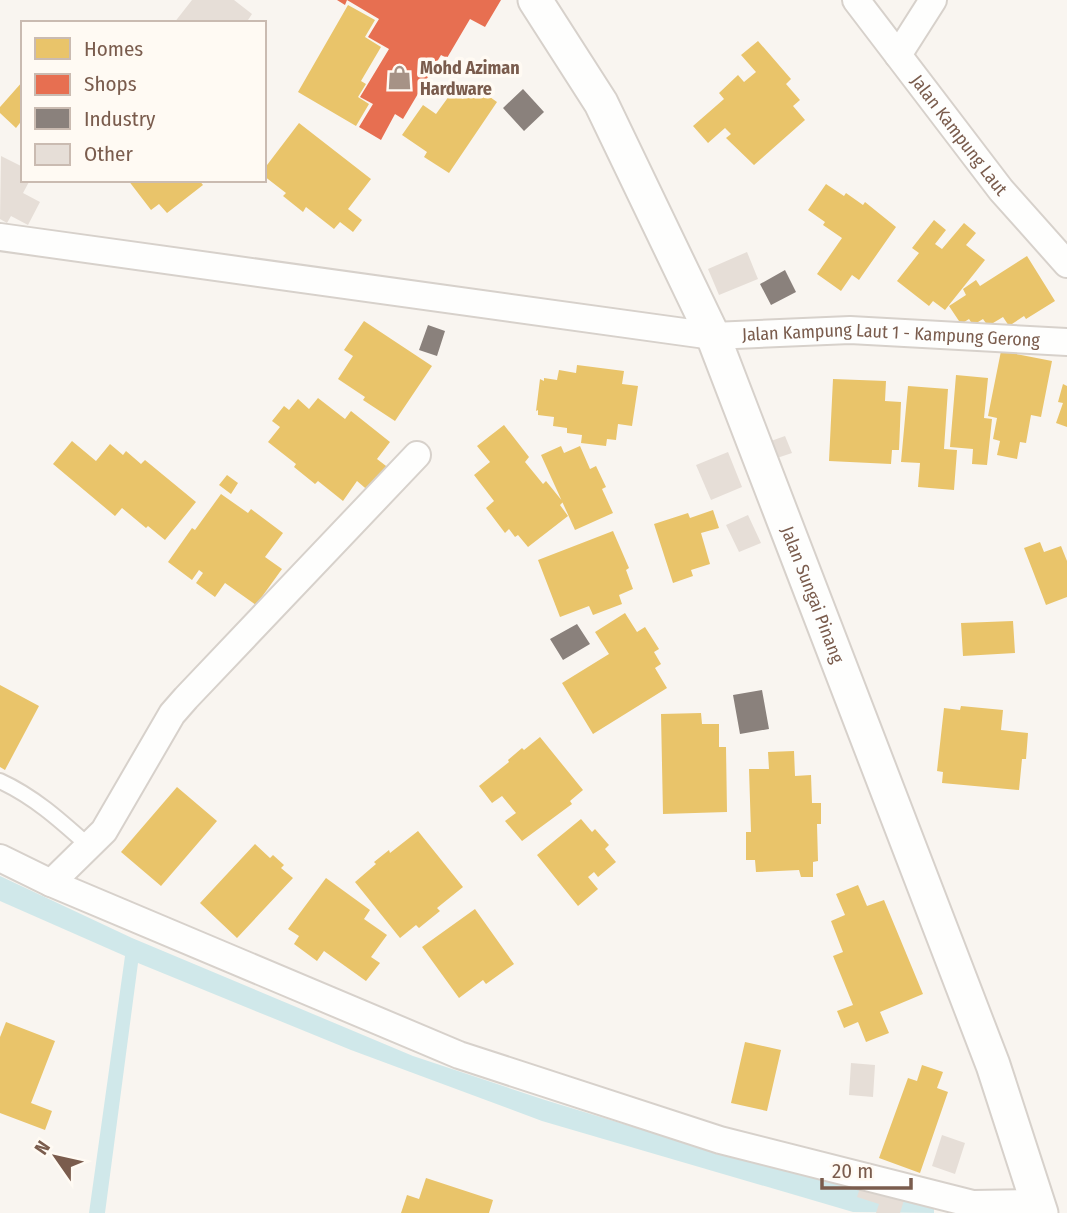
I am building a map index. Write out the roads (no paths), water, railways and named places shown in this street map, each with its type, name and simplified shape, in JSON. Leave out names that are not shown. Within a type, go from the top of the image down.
[{"type":"street","name":"Jalan Sungai Pinang","points":[[535,0],[601,103],[713,336],[993,1065],[1040,1208]]},
{"type":"street","name":"Jalan Kampung Laut","points":[[856,0],[1000,190],[1067,264]]},
{"type":"street","points":[[898,55],[933,0]]},
{"type":"street","name":"Jalan Kampung Laut 1 - Kampung Gerong","points":[[0,237],[713,336],[850,330],[1067,342]]},
{"type":"street","points":[[51,883],[104,831],[172,715],[186,698],[417,455]]},
{"type":"street","points":[[0,858],[51,883],[459,1055],[694,1131],[974,1204],[1040,1208]]},
{"type":"lane","points":[[0,781],[52,812],[90,847]]},
{"type":"water","points":[[0,876],[132,938],[413,1056],[738,1159],[934,1209],[934,1213],[853,1212],[542,1121],[351,1050],[138,963],[105,1213],[89,1213],[125,956],[0,901]]},
{"type":"place","name":"Mohd Aziman Hardware","points":[[400,78]]}]
